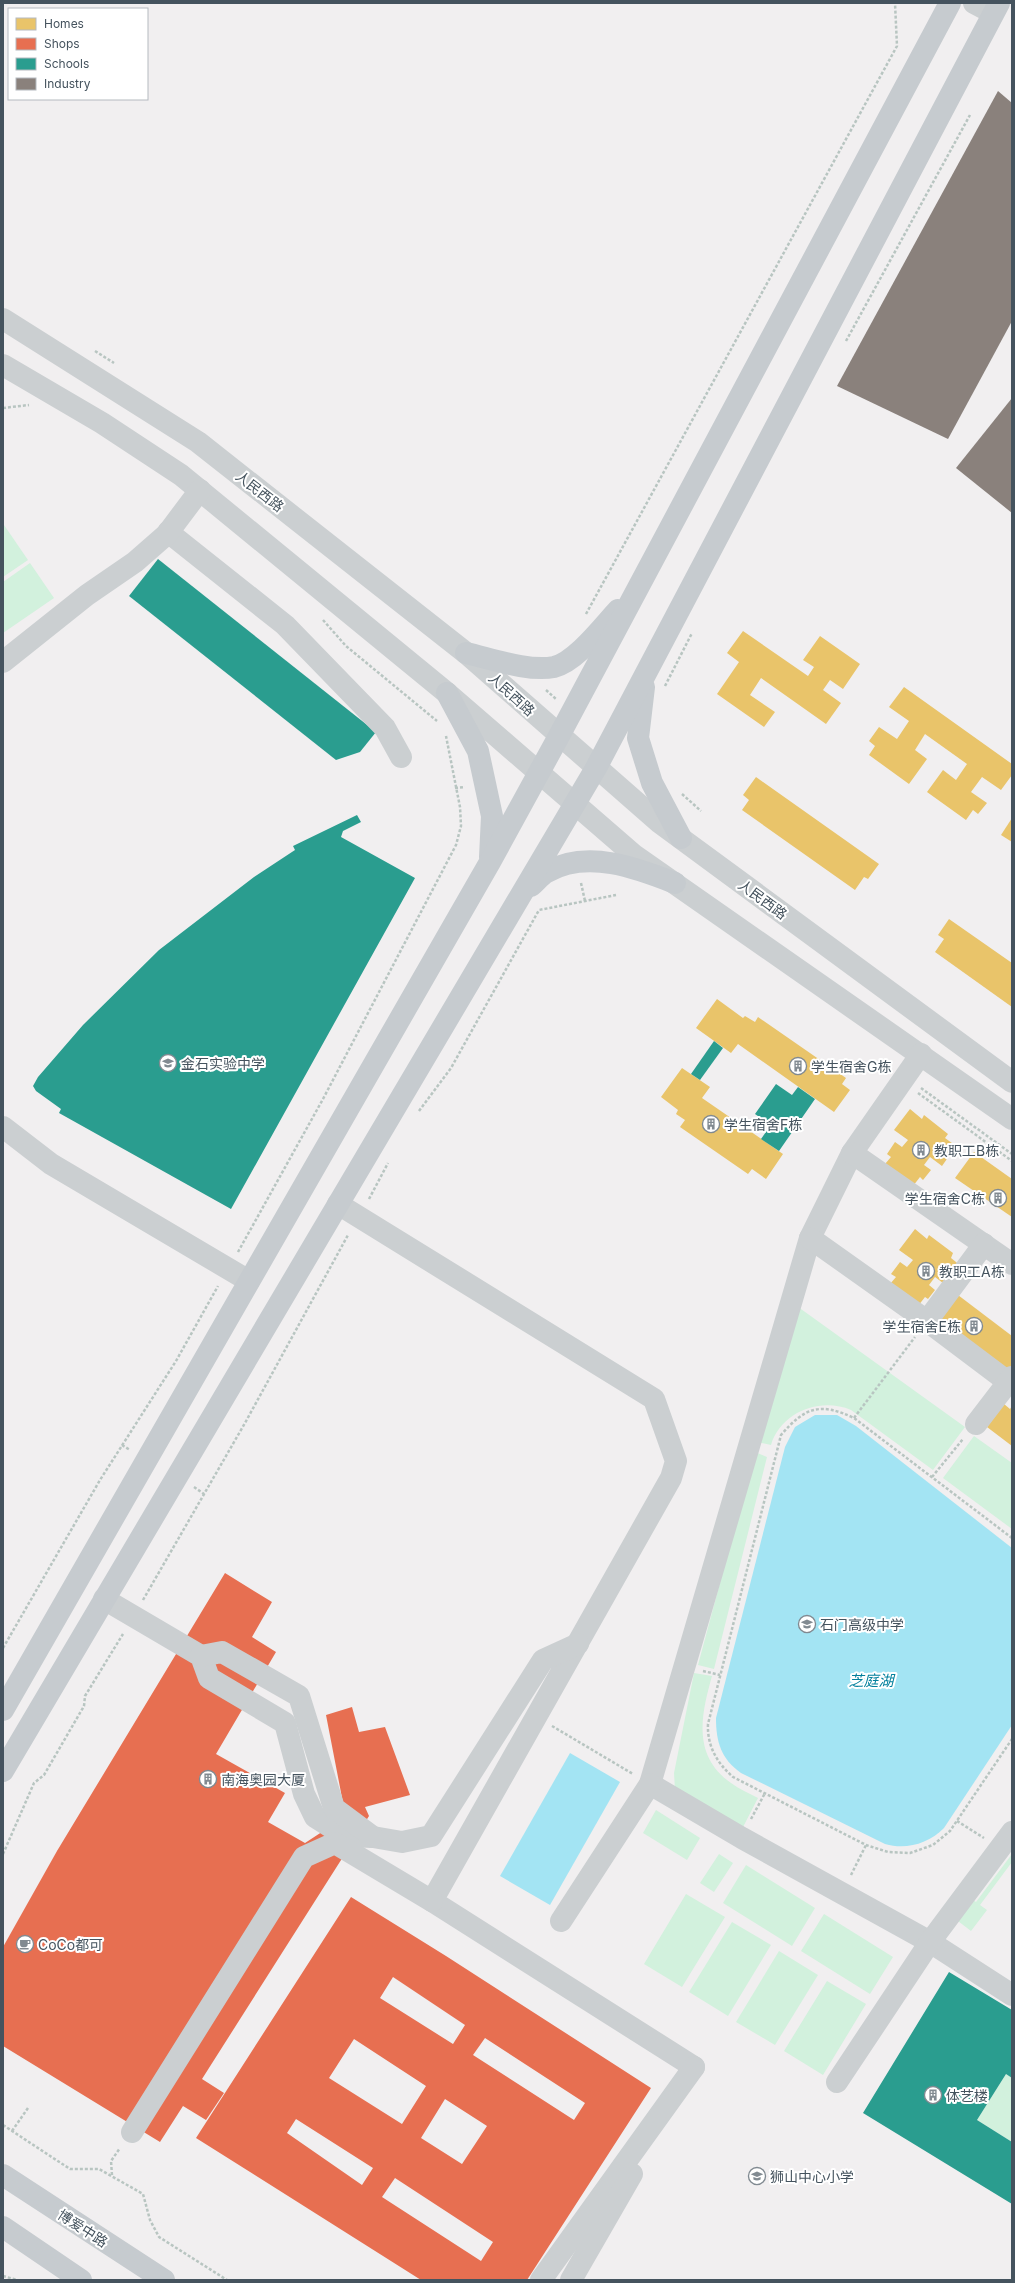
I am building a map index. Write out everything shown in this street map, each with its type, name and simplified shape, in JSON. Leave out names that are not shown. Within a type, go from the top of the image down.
[{"type":"main road","points":[[3,1710],[490,862],[559,736],[950,3]]},
{"type":"main road","points":[[3,1771],[576,804],[646,674],[996,8]]},
{"type":"main road","points":[[466,653],[536,668],[555,667],[572,657],[637,590]]},
{"type":"main road","points":[[646,674],[638,738],[652,783],[681,838]]},
{"type":"main road","points":[[447,693],[478,752],[492,816],[490,862]]},
{"type":"main road","points":[[521,895],[547,872],[565,865],[586,862],[618,864],[641,870],[675,883]]},
{"type":"main road","name":"博爱中路","points":[[3,2175],[164,2280]]},
{"type":"main road","points":[[3,2227],[81,2280]]},
{"type":"street","points":[[974,3],[996,8]]},
{"type":"street","name":"人民西路","points":[[3,319],[198,442],[466,653],[660,823],[1012,1082]]},
{"type":"street","points":[[3,365],[102,423],[181,475],[447,693],[634,855],[1012,1119]]},
{"type":"street","points":[[3,662],[87,595],[134,562],[168,532],[200,490]]},
{"type":"street","points":[[168,532],[285,625],[385,728],[401,757]]},
{"type":"street","points":[[561,1921],[650,1784],[810,1238],[852,1153],[921,1054]]},
{"type":"street","points":[[3,1127],[51,1164],[249,1281]]},
{"type":"street","points":[[852,1153],[1012,1264]]},
{"type":"street","points":[[338,1204],[654,1399],[676,1461],[671,1478],[432,1901]]},
{"type":"street","points":[[810,1238],[1011,1382],[976,1424]]},
{"type":"street","points":[[927,1321],[984,1244]]},
{"type":"street","points":[[104,1599],[201,1656],[209,1678],[285,1723],[304,1794],[315,1817],[345,1836],[373,1837],[402,1842],[431,1836],[543,1660],[578,1644]]},
{"type":"street","points":[[201,1656],[222,1652],[299,1696],[334,1808],[373,1837]]},
{"type":"street","points":[[650,1784],[742,1838],[930,1942],[1012,1995]]},
{"type":"street","points":[[837,2082],[930,1942],[1006,1840]]},
{"type":"street","points":[[132,2132],[304,1857],[335,1843],[432,1901],[694,2067]]},
{"type":"street","points":[[541,2280],[694,2067]]},
{"type":"street","points":[[571,2280],[694,2067]]},
{"type":"path","points":[[585,616],[897,46],[895,3]]},
{"type":"path","points":[[845,343],[970,115]]},
{"type":"path","points":[[91,348],[117,365]]},
{"type":"path","points":[[3,408],[34,405]]},
{"type":"path","points":[[664,689],[694,630]]},
{"type":"path","points":[[542,697],[546,690],[546,684]]},
{"type":"path","points":[[546,690],[557,700]]},
{"type":"path","points":[[236,1255],[323,1099],[447,865],[456,845],[461,826],[460,807],[456,788]]},
{"type":"path","points":[[680,792],[701,811]]},
{"type":"path","points":[[580,882],[585,901]]},
{"type":"path","points":[[416,1115],[451,1068],[539,910],[616,895]]},
{"type":"path","points":[[904,1080],[1012,1154]]},
{"type":"path","points":[[904,1080],[1012,1161]]},
{"type":"path","points":[[372,1193],[390,1160]]},
{"type":"path","points":[[148,1590],[204,1494],[342,1245]]},
{"type":"path","points":[[3,1648],[100,1480],[176,1361],[210,1301]]},
{"type":"path","points":[[854,1418],[927,1321]]},
{"type":"path","points":[[1012,1538],[854,1418],[835,1409],[814,1409],[795,1419],[781,1435],[708,1724],[707,1737],[721,1766],[733,1777],[866,1845],[888,1852],[910,1853],[933,1846],[950,1831],[1012,1739]]},
{"type":"path","points":[[932,1477],[976,1424]]},
{"type":"path","points":[[194,1487],[204,1494]]},
{"type":"path","points":[[3,1854],[34,1782],[44,1775],[84,1706],[85,1696],[117,1644]]},
{"type":"path","points":[[551,1725],[650,1784]]},
{"type":"path","points":[[742,1838],[765,1793]]},
{"type":"path","points":[[957,1821],[1006,1840]]},
{"type":"path","points":[[842,1894],[866,1845]]},
{"type":"path","points":[[12,2132],[28,2108]]},
{"type":"path","points":[[3,2125],[70,2169],[99,2169],[112,2175],[143,2194],[150,2220],[159,2237],[227,2280]]},
{"type":"path","points":[[111,2161],[112,2175]]},
{"type":"path","points":[[3,2276],[17,2280]]},
{"type":"green space","points":[[4,525],[28,560],[3,577],[3,526]]},
{"type":"green space","points":[[30,563],[54,598],[3,633],[3,582]]},
{"type":"green space","points":[[794,1304],[965,1427],[933,1470],[851,1410],[839,1406],[827,1405],[803,1410],[783,1424],[776,1433],[771,1445],[757,1442]]},
{"type":"green space","points":[[974,1436],[1012,1463],[1012,1529],[943,1478]]},
{"type":"green space","points":[[755,1452],[767,1457],[714,1669],[698,1665]]},
{"type":"green space","points":[[694,1673],[712,1676],[703,1720],[705,1748],[710,1760],[719,1772],[731,1783],[758,1798],[742,1829],[675,1790],[674,1773]]},
{"type":"green space","points":[[656,1810],[700,1838],[687,1860],[643,1833]]},
{"type":"green space","points":[[719,1854],[733,1863],[714,1892],[700,1883]]},
{"type":"green space","points":[[1012,1854],[1012,1862],[980,1905],[987,1910],[971,1931],[958,1921],[973,1900],[976,1902]]},
{"type":"green space","points":[[746,1865],[815,1908],[792,1946],[723,1903]]},
{"type":"green space","points":[[686,1894],[725,1917],[682,1987],[644,1964]]},
{"type":"green space","points":[[824,1914],[893,1957],[870,1994],[801,1951]]},
{"type":"green space","points":[[732,1922],[771,1945],[728,2016],[689,1992]]},
{"type":"green space","points":[[779,1951],[818,1975],[775,2045],[736,2022]]},
{"type":"green space","points":[[827,1981],[866,2004],[823,2075],[784,2051]]},
{"type":"green space","points":[[1006,2074],[1012,2078],[1012,2142],[977,2120]]},
{"type":"water","name":"芝庭湖","points":[[815,1415],[837,1415],[856,1426],[1012,1548],[1012,1725],[944,1828],[938,1834],[924,1842],[909,1846],[893,1846],[885,1844],[741,1773],[734,1768],[724,1756],[717,1735],[716,1718],[785,1447],[795,1427]]},
{"type":"water","points":[[570,1753],[620,1782],[550,1905],[500,1876]]},
{"type":"building: Homes","points":[[743,631],[808,676],[814,667],[803,660],[820,636],[860,664],[843,689],[830,680],[823,690],[841,703],[826,724],[761,678],[750,695],[775,712],[764,727],[717,694],[739,662],[727,653]]},
{"type":"building: Homes","points":[[904,687],[1012,764],[1012,775],[1001,790],[982,777],[971,792],[987,803],[978,814],[973,810],[966,820],[927,792],[943,770],[956,780],[967,764],[925,734],[915,750],[927,759],[909,784],[869,755],[875,746],[869,741],[879,727],[897,739],[909,721],[889,707]]},
{"type":"building: Homes","points":[[756,777],[879,864],[868,879],[864,877],[855,890],[742,810],[749,800],[743,795]]},
{"type":"building: Homes","points":[[1012,818],[1012,842],[1001,835]]},
{"type":"building: Homes","points":[[949,919],[1012,963],[1012,1007],[935,952],[944,939],[938,935]]},
{"type":"building: Homes","name":"学生宿舍G栋","points":[[717,999],[743,1018],[745,1016],[755,1022],[758,1017],[846,1078],[842,1084],[850,1090],[834,1112],[738,1044],[731,1053],[696,1028]]},
{"type":"building: Homes","name":"学生宿舍F栋","points":[[682,1068],[710,1087],[702,1098],[783,1154],[766,1179],[752,1169],[748,1174],[680,1127],[685,1120],[676,1114],[678,1110],[661,1097]]},
{"type":"building: Homes","name":"教职工B栋","points":[[910,1109],[922,1119],[924,1115],[948,1134],[945,1138],[956,1146],[942,1166],[930,1157],[924,1165],[931,1170],[923,1180],[920,1177],[913,1186],[885,1164],[891,1157],[887,1154],[895,1142],[902,1147],[908,1140],[894,1130]]},
{"type":"building: Homes","name":"学生宿舍C栋","points":[[974,1152],[1012,1179],[1012,1217],[955,1178]]},
{"type":"building: Homes","name":"教职工A栋","points":[[915,1229],[927,1239],[929,1235],[953,1253],[951,1258],[961,1266],[947,1286],[935,1277],[929,1285],[935,1290],[928,1299],[925,1297],[918,1306],[890,1284],[896,1277],[891,1274],[900,1262],[907,1267],[913,1260],[899,1250]]},
{"type":"building: Homes","name":"学生宿舍E栋","points":[[954,1292],[1012,1336],[1012,1372],[936,1316]]},
{"type":"building: Homes","points":[[1004,1404],[1010,1409],[1012,1406],[1012,1446],[987,1427]]},
{"type":"building: Shops","points":[[225,1573],[272,1602],[252,1637],[276,1652],[216,1754],[285,1793],[268,1822],[305,1843],[331,1826],[344,1808],[326,1715],[352,1707],[359,1732],[385,1727],[410,1795],[365,1807],[369,1816],[202,2079],[224,2093],[206,2120],[183,2106],[160,2142],[3,2046],[3,1947],[57,1851]]},
{"type":"building: Shops","points":[[351,1897],[446,1956],[651,2088],[527,2280],[421,2280],[196,2138]],"holes":[[[393,1977],[465,2025],[453,2044],[380,1998]],[[485,2038],[585,2103],[574,2120],[473,2055]],[[354,2039],[426,2086],[402,2124],[329,2078]],[[445,2099],[487,2126],[462,2164],[421,2138]],[[296,2119],[373,2168],[362,2185],[287,2133]],[[395,2178],[493,2242],[481,2261],[382,2197]]]},
{"type":"building: Schools","points":[[158,559],[376,732],[360,752],[336,760],[129,596]]},
{"type":"building: Schools","points":[[357,815],[361,822],[343,831],[341,837],[415,878],[231,1209],[59,1113],[61,1109],[36,1091],[33,1086],[38,1077],[83,1025],[159,950],[254,877],[295,850],[293,846]]},
{"type":"building: Schools","points":[[714,1041],[723,1048],[700,1080],[691,1074]]},
{"type":"building: Schools","points":[[776,1084],[792,1095],[798,1087],[815,1099],[779,1151],[761,1139],[771,1125],[755,1114]]},
{"type":"building: Schools","name":"体艺楼","points":[[949,1972],[1012,2010],[1012,2078],[1006,2074],[977,2120],[1012,2142],[1012,2204],[863,2113]]},
{"type":"building: Industry","points":[[998,91],[1012,103],[1012,321],[948,439],[837,386]]},
{"type":"building: Industry","points":[[1012,398],[1012,513],[956,468]]},
{"type":"place","name":"金石实验中学","points":[[168,1063]]},
{"type":"place","name":"学生宿舍G栋","points":[[798,1066]]},
{"type":"place","name":"学生宿舍F栋","points":[[711,1124]]},
{"type":"place","name":"教职工B栋","points":[[921,1150]]},
{"type":"place","name":"学生宿舍C栋","points":[[998,1198]]},
{"type":"place","name":"教职工A栋","points":[[926,1271]]},
{"type":"place","name":"学生宿舍E栋","points":[[974,1326]]},
{"type":"place","name":"石门高级中学","points":[[807,1624]]},
{"type":"place","name":"南海奥园大厦","points":[[208,1779]]},
{"type":"place","name":"CoCo都可","points":[[25,1944]]},
{"type":"place","name":"体艺楼","points":[[933,2095]]},
{"type":"place","name":"狮山中心小学","points":[[757,2176]]}]
